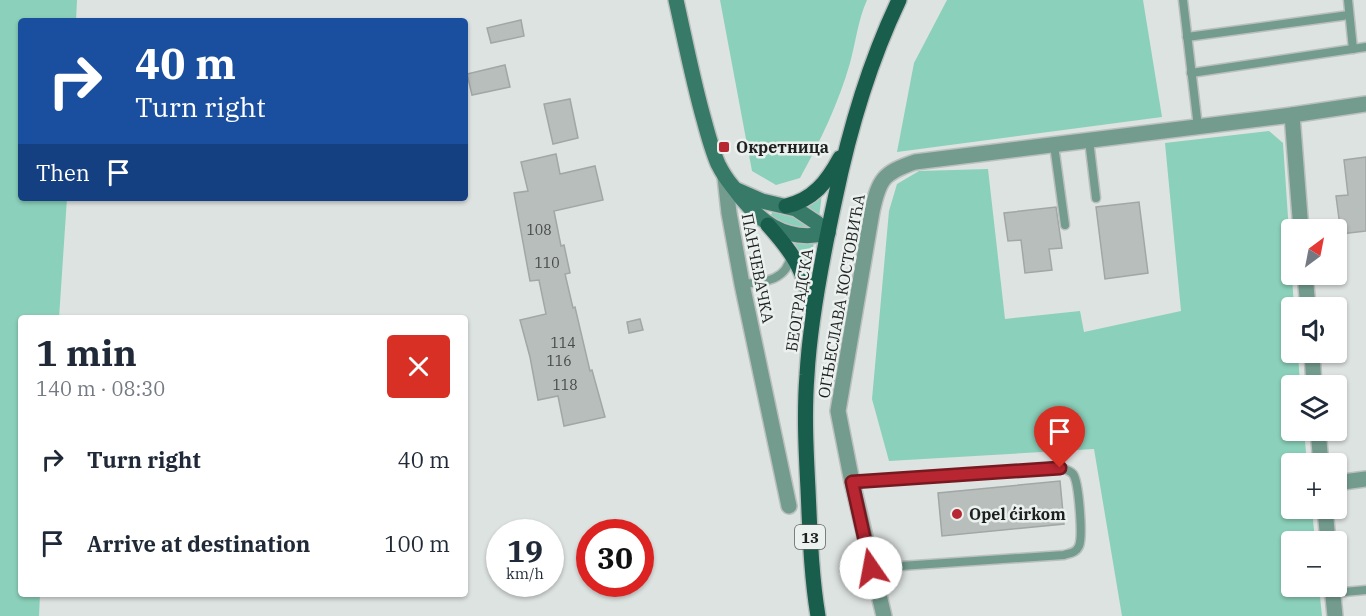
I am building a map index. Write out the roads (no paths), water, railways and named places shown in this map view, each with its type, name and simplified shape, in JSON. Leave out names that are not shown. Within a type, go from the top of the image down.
[{"type":"main road","name":"БЕОГРАДСКА","points":[[819,616],[810,550],[806,458],[807,374],[814,317],[828,232],[846,148],[865,88],[899,0]]},
{"type":"main road","points":[[786,206],[797,204],[814,193],[824,183],[846,148]]},
{"type":"main road","points":[[768,225],[800,266],[808,287],[814,317]]},
{"type":"street","name":"ПАНЧЕВАЧКА","points":[[676,0],[713,150],[729,182],[729,213],[742,284],[789,506]]},
{"type":"street","name":"ОГЊЕСЛАВА КОСТОВИЋА","points":[[884,616],[871,568],[838,411],[872,212],[880,184],[887,174],[915,162],[1366,104]]},
{"type":"street","points":[[1292,115],[1300,219]]},
{"type":"street","points":[[729,182],[762,201],[786,206],[804,214],[828,232]]},
{"type":"street","points":[[729,182],[749,208],[768,225],[795,236],[804,237],[828,232]]},
{"type":"street","points":[[1347,482],[1366,479]]},
{"type":"street","points":[[1333,597],[1335,616]]},
{"type":"lane","points":[[1183,0],[1198,127]]},
{"type":"lane","points":[[1348,0],[1353,49]]},
{"type":"lane","points":[[1187,37],[1349,15]]},
{"type":"lane","points":[[1191,73],[1366,47]]},
{"type":"lane","points":[[1089,140],[1096,198]]},
{"type":"lane","points":[[1054,145],[1065,225]]},
{"type":"lane","points":[[742,284],[777,278],[789,264],[791,252]]},
{"type":"lane","points":[[852,482],[1060,468],[1074,475],[1077,486],[1081,539],[1079,548],[1074,552],[1064,555],[871,568]]},
{"type":"lane","points":[[1347,590],[1366,590]]},
{"type":"place","name":"Окретница","points":[[724,147]]},
{"type":"place","name":"Opel ćirkom","points":[[957,514]]}]
